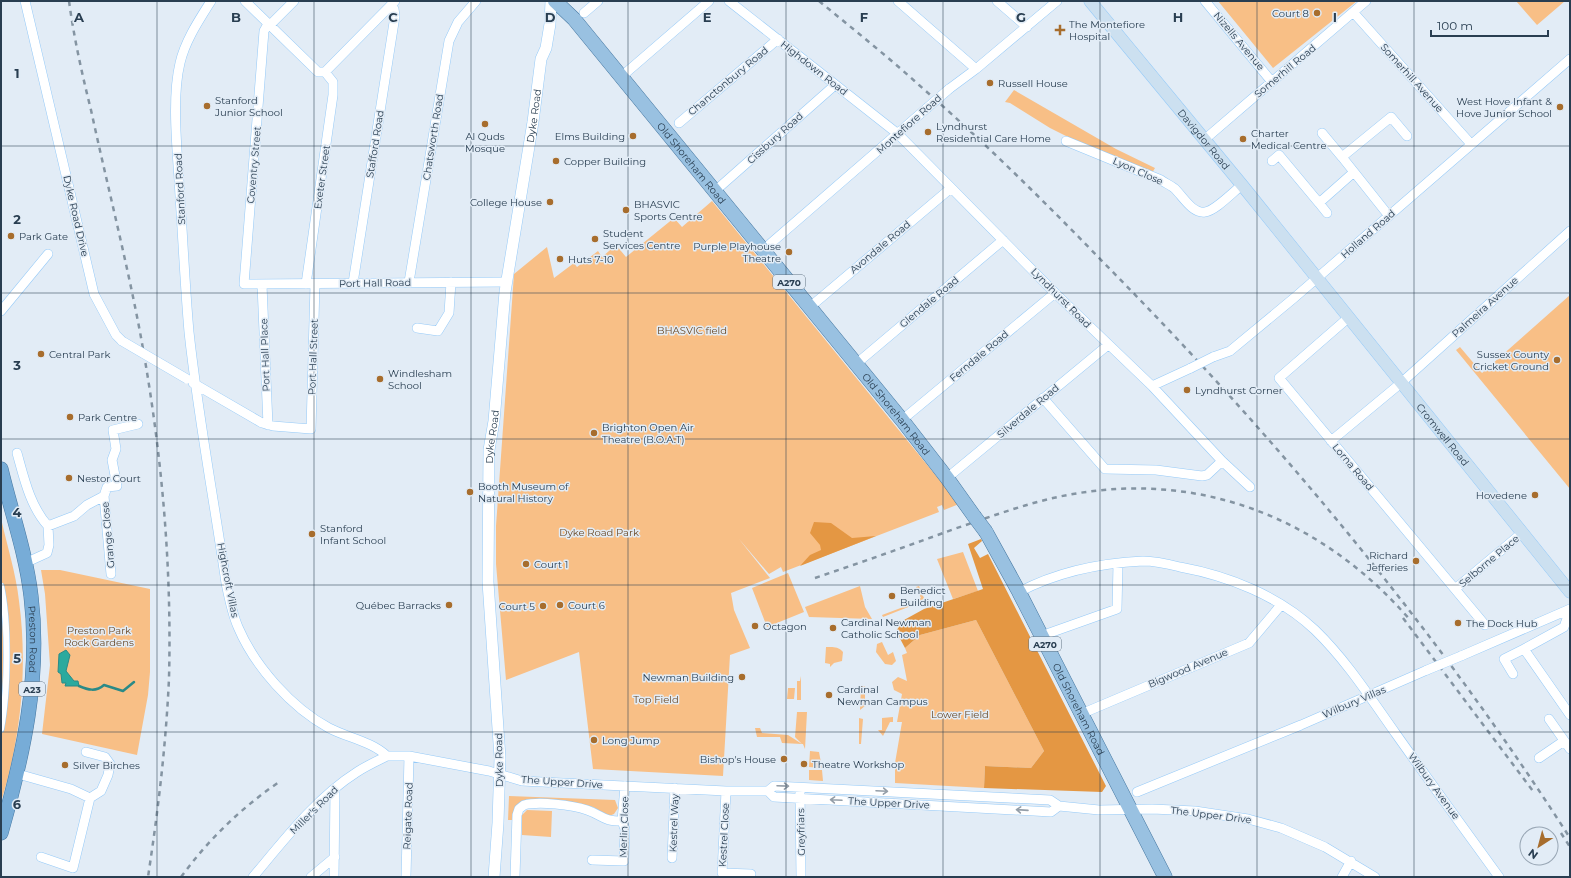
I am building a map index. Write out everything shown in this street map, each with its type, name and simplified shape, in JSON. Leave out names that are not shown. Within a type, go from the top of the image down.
[{"type":"highway","name":"Preston Road","points":[[1,469],[25,563],[31,596],[34,658],[30,712],[18,774],[1,833]]},
{"type":"main road","name":"Old Shoreham Road","points":[[555,1],[570,14],[902,420],[986,532],[1019,592],[1080,714],[1165,877]]},
{"type":"main road","name":"Davigdor Road","points":[[1090,1],[1242,185],[1316,278]]},
{"type":"main road","name":"Cromwell Road","points":[[1316,278],[1570,592]]},
{"type":"street","name":"Dyke Road Drive","points":[[25,1],[94,294],[116,335],[122,341],[256,421],[268,425],[311,429]]},
{"type":"street","name":"Stanford Road","points":[[196,385],[184,269],[176,94],[180,63],[194,29],[211,1]]},
{"type":"street","points":[[245,1],[318,72],[325,72],[393,3]]},
{"type":"street","points":[[269,25],[294,1]]},
{"type":"street","name":"Chatsworth Road","points":[[409,282],[449,41],[458,22],[476,1]]},
{"type":"street","name":"Dyke Road","points":[[494,877],[500,774],[487,565],[490,450],[494,421],[506,282],[533,122],[540,59],[546,48],[552,1]]},
{"type":"street","points":[[584,13],[598,1]]},
{"type":"street","points":[[621,77],[709,1]]},
{"type":"street","name":"Highdown Road","points":[[729,1],[898,134]]},
{"type":"street","points":[[898,1],[976,69]]},
{"type":"street","points":[[997,1],[1027,27]]},
{"type":"street","name":"Montefiore Road","points":[[763,250],[949,89],[976,69],[1057,1]]},
{"type":"street","name":"Nizells Avenue","points":[[1205,1],[1272,82]]},
{"type":"street","name":"Somerhill Road","points":[[1204,140],[1366,1]]},
{"type":"street","name":"Stafford Road","points":[[353,283],[395,16],[393,3]]},
{"type":"street","name":"Somerhill Avenue","points":[[1353,12],[1471,144]]},
{"type":"street","points":[[550,24],[556,18],[570,14]]},
{"type":"street","name":"Coventry Street","points":[[244,284],[264,30],[269,25]]},
{"type":"street","name":"Chanctonbury Road","points":[[679,123],[778,40]]},
{"type":"street","name":"Holland Road","points":[[1152,386],[1213,357],[1230,351],[1570,60]]},
{"type":"street","name":"Exeter Street","points":[[310,284],[334,95],[333,82],[325,72]]},
{"type":"street","name":"Cissbury Road","points":[[715,191],[835,85]]},
{"type":"street","points":[[1342,158],[1391,116],[1407,136]]},
{"type":"street","points":[[1322,133],[1388,216]]},
{"type":"street","name":"Lyndhurst Road","points":[[898,134],[1002,240],[1108,345],[1152,386],[1222,462],[1250,487]]},
{"type":"street","name":"Lyon Close","points":[[1066,141],[1161,180],[1174,189],[1199,212],[1205,212],[1215,207],[1242,185]]},
{"type":"street","points":[[1272,161],[1279,155],[1327,213]]},
{"type":"street","points":[[1319,203],[1354,172]]},
{"type":"street","name":"Avondale Road","points":[[810,307],[951,188]]},
{"type":"street","name":"Palmeira Avenue","points":[[1331,441],[1401,383],[1570,231]]},
{"type":"street","name":"Glendale Road","points":[[856,364],[1002,240]]},
{"type":"street","points":[[1,311],[48,254]]},
{"type":"street","points":[[417,328],[438,331],[449,313],[451,282]]},
{"type":"street","name":"Port Hall Road","points":[[244,284],[506,282]]},
{"type":"street","name":"Port Hall Street","points":[[310,284],[311,429]]},
{"type":"street","name":"Port Hall Place","points":[[262,285],[268,425]]},
{"type":"street","name":"Ferndale Road","points":[[902,420],[1055,292]]},
{"type":"street","name":"Lorna Road","points":[[1348,318],[1279,378],[1485,626]]},
{"type":"street","name":"Silverdale Road","points":[[947,478],[1108,345]]},
{"type":"street","name":"Highcroft Villas","points":[[196,385],[229,598],[236,621],[244,639],[272,680],[307,714],[333,730],[378,748],[387,756]]},
{"type":"street","points":[[1043,398],[1104,469],[1156,470],[1202,476],[1207,475],[1222,462]]},
{"type":"street","name":"Grange Close","points":[[111,574],[104,496],[107,487],[117,486],[112,460],[116,449],[113,430],[138,424]]},
{"type":"street","points":[[17,453],[24,479],[38,514],[48,526],[49,549],[43,556],[25,563]]},
{"type":"street","name":"Grange Close","points":[[48,526],[74,516],[87,505],[104,496]]},
{"type":"street","name":"Selborne Place","points":[[1455,589],[1522,533]]},
{"type":"street","name":"Wilbury Avenue","points":[[1019,592],[1065,573],[1144,561],[1160,562],[1209,572],[1247,587],[1281,605],[1315,631],[1349,669],[1499,877]]},
{"type":"street","points":[[1041,636],[1117,609],[1118,564]]},
{"type":"street","points":[[1,586],[4,600],[6,660],[1,729]]},
{"type":"street","name":"Bigwood Avenue","points":[[1080,714],[1249,643],[1281,605]]},
{"type":"street","points":[[1513,674],[1504,659],[1564,627],[1570,610]]},
{"type":"street","name":"Wilbury Villas","points":[[1137,792],[1570,610]]},
{"type":"street","points":[[1524,649],[1570,715]]},
{"type":"street","points":[[1550,719],[1570,749]]},
{"type":"street","points":[[1539,758],[1564,741]]},
{"type":"street","points":[[40,856],[73,868],[90,798],[101,791],[108,775],[110,764],[105,757],[86,752]]},
{"type":"street","points":[[387,756],[409,756],[500,774]]},
{"type":"street","name":"Miller's Road","points":[[253,877],[303,818],[335,788],[358,771],[387,756]]},
{"type":"street","name":"Reigate Road","points":[[406,877],[409,756]]},
{"type":"street","points":[[18,774],[71,789],[90,798]]},
{"type":"street","name":"The Upper Drive","points":[[500,774],[522,781],[726,791],[768,791],[774,786],[801,787],[1050,800],[1059,806],[1099,810],[1129,808],[1195,811],[1248,819],[1281,828],[1325,847],[1351,861],[1375,877]]},
{"type":"street","name":"Merlin Close","points":[[592,860],[624,861],[625,829],[622,820],[625,786]]},
{"type":"street","name":"Greyfriars","points":[[801,787],[801,877]]},
{"type":"street","points":[[334,877],[335,788]]},
{"type":"street","name":"Kestrel Way","points":[[672,858],[675,788]]},
{"type":"street","name":"Kestrel Close","points":[[726,791],[722,873],[751,874]]},
{"type":"street","name":"The Upper Drive","points":[[768,791],[774,797],[1051,812],[1059,806]]},
{"type":"street","points":[[515,877],[517,815],[519,809],[524,805],[573,807],[587,810],[608,821],[622,820]]},
{"type":"street","points":[[311,877],[335,857]]},
{"type":"street","points":[[1342,877],[1351,861]]},
{"type":"green space","points":[[1218,1],[1357,1],[1273,68]]},
{"type":"green space","points":[[1516,1],[1565,1],[1537,25]]},
{"type":"green space","points":[[1014,90],[1116,149],[1155,168],[1152,173],[1086,146],[1050,128],[1010,103],[1005,102]]},
{"type":"green space","points":[[712,201],[959,504],[944,510],[942,505],[937,507],[939,512],[783,572],[781,567],[769,574],[739,539],[770,578],[731,593],[734,610],[750,648],[730,655],[723,776],[593,769],[579,652],[506,680],[496,564],[496,526],[514,274],[547,247],[554,278],[574,263],[577,267],[598,251],[602,257],[616,245],[626,257],[674,218],[682,227]]},
{"type":"green space","points":[[1570,295],[1570,489],[1456,350],[1460,347],[1482,373]]},
{"type":"green space","points":[[1,518],[18,591],[22,626],[23,677],[14,753],[1,802]]},
{"type":"green space","points":[[963,552],[978,591],[953,599],[937,559]]},
{"type":"green space","name":"Preston Park Rock Gardens","points":[[41,570],[60,570],[150,589],[150,672],[148,695],[137,755],[42,734],[50,665],[45,594]]},
{"type":"green space","points":[[788,573],[804,612],[767,627],[752,588]]},
{"type":"green space","points":[[860,586],[865,607],[872,619],[809,617],[805,607]]},
{"type":"green space","points":[[919,586],[924,598],[921,602],[883,617],[882,615],[914,603],[914,601],[921,598],[916,587]]},
{"type":"green space","name":"Lower Field","points":[[976,620],[1044,751],[1031,768],[985,766],[984,788],[895,783],[895,763],[902,722],[897,722],[902,694],[894,690],[892,682],[898,677],[907,681],[902,655],[907,653],[905,648],[920,635]]},
{"type":"green space","points":[[882,642],[888,655],[893,652],[896,661],[892,665],[885,664],[876,652],[877,644]]},
{"type":"green space","points":[[826,647],[835,647],[841,650],[843,652],[842,661],[834,663],[830,667],[830,664],[825,663]]},
{"type":"green space","points":[[801,676],[801,700],[797,700],[797,681],[800,681]]},
{"type":"green space","points":[[861,686],[865,686],[865,706],[860,710]]},
{"type":"green space","points":[[788,688],[795,688],[794,699],[787,699]]},
{"type":"green space","points":[[797,712],[807,712],[805,749],[803,744],[795,737]]},
{"type":"green space","points":[[893,717],[893,722],[890,722],[883,736],[878,730],[882,730],[882,718]]},
{"type":"green space","points":[[859,718],[863,719],[861,744],[859,744]]},
{"type":"green space","points":[[755,728],[760,728],[762,733],[788,735],[802,744],[782,743],[780,737],[757,737]]},
{"type":"green space","points":[[810,751],[819,752],[822,768],[809,767]]},
{"type":"green space","points":[[809,770],[822,770],[823,781],[809,780]]},
{"type":"green space","points":[[509,796],[615,800],[618,808],[614,814],[609,816],[593,807],[575,803],[525,801],[513,820],[508,820]]},
{"type":"green space","points":[[527,810],[552,811],[551,837],[522,835],[522,815]]},
{"type":"shaded area","points":[[814,522],[831,523],[852,538],[876,536],[800,566],[810,555],[821,550],[820,545],[810,533]]},
{"type":"shaded area","points":[[981,539],[982,541],[974,548],[980,558],[988,554],[1106,786],[1102,792],[984,788],[985,766],[1031,768],[1044,751],[976,620],[920,635],[905,648],[896,631],[904,620],[924,609],[983,589],[968,544]]},
{"type":"shaded area","points":[[66,650],[70,655],[66,671],[74,681],[78,681],[79,686],[65,686],[66,683],[62,683],[61,674],[58,672],[59,654]]},
{"type":"waterway","points":[[79,686],[92,690],[98,689],[104,685],[123,691],[134,682]]},
{"type":"railway","points":[[69,1],[81,69],[135,304],[154,418],[164,504],[169,591],[169,678],[161,778],[148,877]]},
{"type":"railway","points":[[819,1],[907,74],[1013,172],[1081,239],[1231,397],[1292,466],[1409,610],[1519,760],[1570,838]]},
{"type":"railway","points":[[815,578],[983,519],[1058,497],[1122,489],[1169,490],[1215,498],[1259,511],[1301,531],[1340,556],[1377,586],[1411,621]]},
{"type":"railway","points":[[1403,618],[1533,791]]},
{"type":"railway","points":[[181,877],[214,837],[226,825],[251,803],[279,782]]},
{"type":"railway","points":[[1561,833],[1570,847]]},
{"type":"place","name":"Court 8","points":[[1317,13]]},
{"type":"place","name":"The Montefiore Hospital","points":[[1060,30]]},
{"type":"place","name":"Russell House","points":[[990,83]]},
{"type":"place","name":"Stanford Junior School","points":[[207,106]]},
{"type":"place","name":"West Hove Infant & Hove Junior School","points":[[1560,107]]},
{"type":"place","name":"Al Quds Mosque","points":[[485,124]]},
{"type":"place","name":"Lyndhurst Residential Care Home","points":[[928,132]]},
{"type":"place","name":"Elms Building","points":[[633,136]]},
{"type":"place","name":"Charter Medical Centre","points":[[1243,139]]},
{"type":"place","name":"Copper Building","points":[[556,161]]},
{"type":"place","name":"College House","points":[[550,202]]},
{"type":"place","name":"BHASVIC Sports Centre","points":[[626,210]]},
{"type":"place","name":"Park Gate","points":[[11,236]]},
{"type":"place","name":"Student Services Centre","points":[[595,239]]},
{"type":"place","name":"Purple Playhouse Theatre","points":[[789,252]]},
{"type":"place","name":"Huts 7-10","points":[[560,259]]},
{"type":"place","name":"Central Park","points":[[41,354]]},
{"type":"place","name":"Sussex County Cricket Ground","points":[[1557,360]]},
{"type":"place","name":"Windlesham School","points":[[380,379]]},
{"type":"place","name":"Lyndhurst Corner","points":[[1187,390]]},
{"type":"place","name":"Park Centre","points":[[70,417]]},
{"type":"place","name":"Brighton Open Air Theatre (B.O.A.T)","points":[[594,433]]},
{"type":"place","name":"Nestor Court","points":[[69,478]]},
{"type":"place","name":"Booth Museum of Natural History","points":[[470,492]]},
{"type":"place","name":"Hovedene","points":[[1535,495]]},
{"type":"place","name":"Stanford Infant School","points":[[312,534]]},
{"type":"place","name":"Richard Jefferies","points":[[1416,561]]},
{"type":"place","name":"Court 1","points":[[526,564]]},
{"type":"place","name":"Benedict Building","points":[[892,596]]},
{"type":"place","name":"Québec Barracks","points":[[449,605]]},
{"type":"place","name":"Court 6","points":[[560,605]]},
{"type":"place","name":"Court 5","points":[[543,606]]},
{"type":"place","name":"The Dock Hub","points":[[1458,623]]},
{"type":"place","name":"Octagon","points":[[755,626]]},
{"type":"place","name":"Cardinal Newman Catholic School","points":[[833,628]]},
{"type":"place","name":"Newman Building","points":[[742,677]]},
{"type":"place","name":"Cardinal Newman Campus","points":[[829,695]]},
{"type":"place","name":"Long Jump","points":[[594,740]]},
{"type":"place","name":"Bishop's House","points":[[784,759]]},
{"type":"place","name":"Theatre Workshop","points":[[804,764]]},
{"type":"place","name":"Silver Birches","points":[[65,765]]},
{"type":"park label","name":"BHASVIC field","points":[[692,330]]},
{"type":"park label","name":"Dyke Road Park","points":[[599,532]]},
{"type":"park label","name":"Top Field","points":[[656,699]]}]
